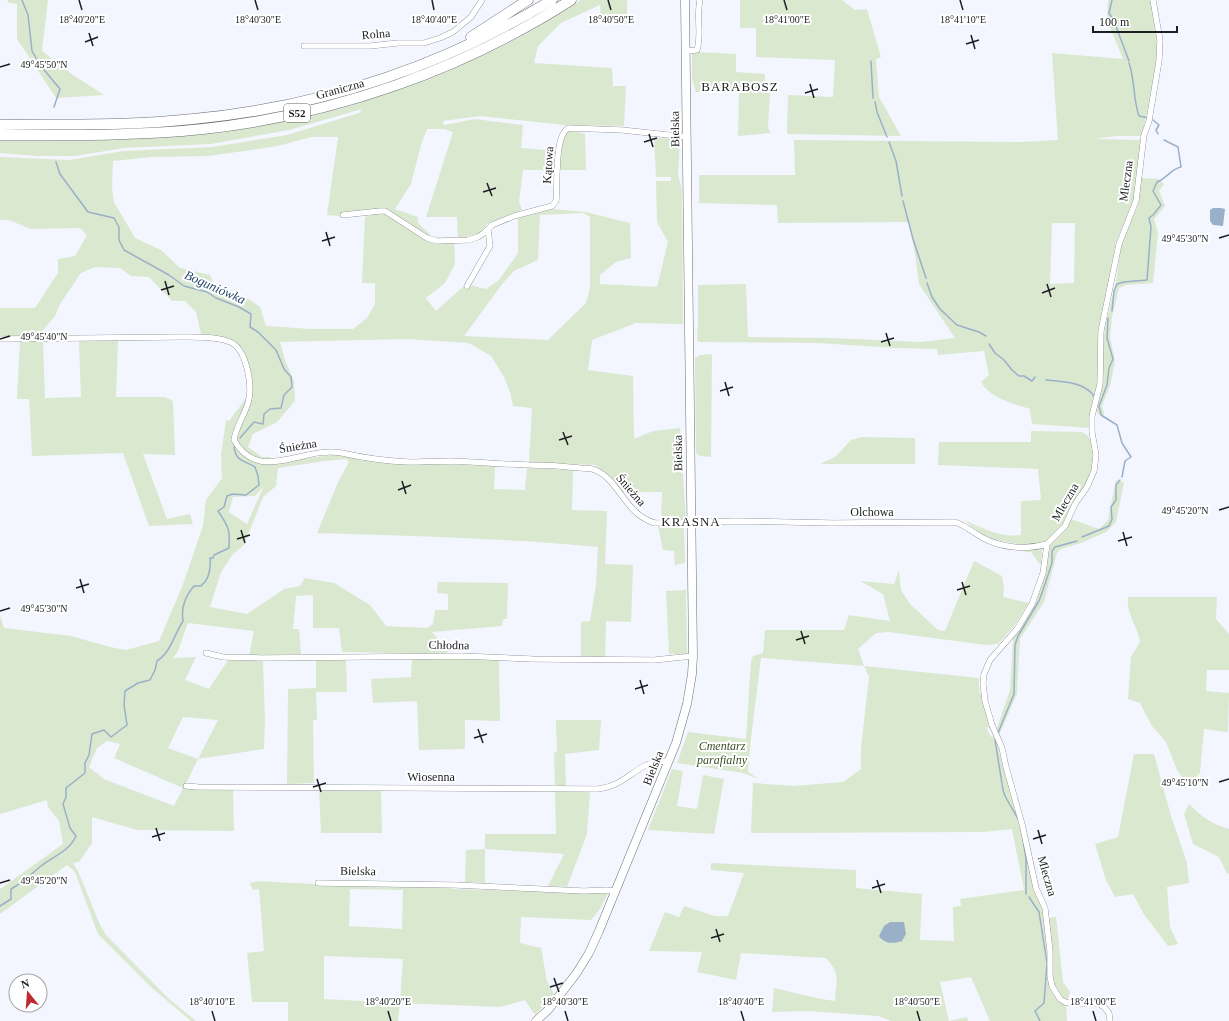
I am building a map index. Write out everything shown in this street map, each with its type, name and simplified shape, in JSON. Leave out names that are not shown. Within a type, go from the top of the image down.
[{"type":"highway","points":[[440,57],[528,0]]},
{"type":"highway","name":"Graniczna","points":[[0,125],[148,123],[236,114],[304,102],[398,74],[440,57],[504,28],[552,0]]},
{"type":"highway","name":"Graniczna","points":[[0,135],[112,134],[175,131],[235,125],[297,113],[369,94],[429,73],[499,41],[571,0]]},
{"type":"street","name":"Rolna","points":[[304,46],[370,46],[398,43],[424,43],[453,32],[471,17],[482,0]]},
{"type":"street","name":"Bielska","points":[[536,1021],[548,1010],[566,988],[589,953],[676,743],[688,704],[693,656],[685,0]]},
{"type":"street","points":[[685,51],[697,50],[699,44],[697,10],[700,0]]},
{"type":"street","name":"Mleczna","points":[[1110,1021],[1108,1013],[1104,1007],[1099,1004],[1073,1004],[1065,1002],[1060,999],[1052,986],[1045,908],[1036,888],[1022,824],[1011,787],[1002,748],[992,725],[983,692],[984,674],[990,660],[1023,620],[1036,594],[1043,573],[1047,544],[1065,526],[1075,504],[1090,480],[1096,463],[1092,416],[1100,384],[1101,331],[1119,244],[1136,201],[1144,135],[1149,121],[1158,64],[1160,40],[1153,0]]},
{"type":"street","name":"Kątowa","points":[[343,215],[385,211],[427,238],[437,241],[468,240],[478,237],[492,225],[514,216],[552,206],[556,201],[559,148],[564,132],[568,128],[622,130],[687,137]]},
{"type":"street","points":[[467,286],[490,246],[488,229]]},
{"type":"street","name":"Śnieżna","points":[[0,339],[178,337],[202,338],[231,342],[237,348],[248,368],[250,393],[248,404],[235,433],[234,440],[242,453],[251,459],[261,462],[277,461],[334,452],[360,458],[408,462],[450,461],[569,466],[594,469],[603,475],[628,504],[645,520],[655,523],[691,522]]},
{"type":"street","name":"Olchowa","points":[[691,522],[955,522],[964,525],[990,541],[1001,545],[1016,548],[1029,548],[1047,544]]},
{"type":"street","name":"Chłodna","points":[[206,653],[223,657],[262,658],[446,656],[532,659],[654,660],[693,656]]},
{"type":"street","name":"Wiosenna","points":[[186,786],[198,788],[598,789],[609,788],[617,785],[647,765],[668,761]]},
{"type":"street","name":"Bielska","points":[[318,883],[455,885],[584,891],[606,890],[614,892]]},
{"type":"green space","points":[[7,0],[48,0],[42,51],[73,75],[104,95],[56,98],[17,39],[17,4],[9,3]]},
{"type":"green space","points":[[559,0],[564,0],[537,17],[453,59],[366,91],[279,113],[199,125],[122,130],[0,131],[0,128],[70,128],[312,103],[530,17]]},
{"type":"green space","points":[[581,0],[627,0],[627,24],[601,23],[600,5],[561,23],[538,46],[534,63],[612,68],[613,86],[626,86],[624,126],[565,125],[480,116],[443,121],[444,125],[475,119],[523,125],[521,148],[556,151],[563,129],[585,134],[586,170],[523,170],[519,202],[522,210],[487,224],[481,233],[458,238],[457,217],[426,217],[453,132],[444,129],[427,129],[421,145],[411,184],[395,209],[418,217],[418,223],[433,237],[454,238],[455,264],[445,283],[426,298],[436,311],[466,284],[486,289],[499,280],[518,253],[518,218],[554,209],[586,212],[630,223],[631,258],[616,262],[600,275],[600,284],[657,287],[668,242],[657,222],[656,181],[671,181],[671,177],[656,177],[654,138],[680,139],[678,175],[682,190],[683,324],[636,323],[592,340],[588,370],[633,376],[634,439],[653,431],[680,428],[686,521],[661,521],[662,492],[621,492],[610,478],[595,465],[529,462],[532,408],[513,406],[510,392],[504,377],[491,356],[469,343],[406,339],[280,342],[285,360],[294,381],[295,401],[277,422],[253,434],[248,447],[262,457],[270,457],[269,464],[337,454],[375,462],[495,466],[494,489],[525,490],[527,468],[573,470],[572,510],[607,511],[605,564],[633,565],[631,622],[606,621],[605,658],[581,656],[581,622],[590,621],[596,585],[598,547],[493,539],[317,533],[339,480],[349,462],[346,459],[278,468],[276,486],[263,497],[244,545],[233,554],[221,572],[210,607],[247,614],[284,589],[300,586],[305,578],[334,583],[370,605],[386,626],[427,628],[433,624],[435,610],[448,610],[448,594],[437,593],[438,582],[508,583],[507,619],[503,619],[502,626],[432,632],[449,652],[439,654],[342,652],[339,628],[313,628],[313,595],[296,596],[293,629],[299,629],[301,654],[249,656],[254,631],[188,623],[178,651],[173,658],[196,657],[185,680],[209,689],[228,660],[263,661],[265,720],[264,749],[198,759],[184,788],[233,789],[234,831],[137,830],[92,817],[92,843],[79,862],[73,863],[78,871],[100,925],[106,935],[169,999],[196,1021],[191,1021],[152,988],[98,934],[75,872],[67,865],[0,914],[0,889],[63,844],[59,821],[48,807],[47,800],[0,814],[0,615],[4,628],[71,636],[126,650],[159,641],[182,587],[203,526],[206,500],[222,478],[221,456],[226,420],[229,421],[253,389],[251,371],[236,342],[201,334],[196,312],[185,301],[172,301],[149,277],[131,276],[120,268],[95,267],[81,273],[60,304],[55,316],[38,336],[0,336],[0,308],[35,308],[58,273],[58,259],[75,256],[87,235],[80,228],[31,229],[9,220],[0,220],[0,157],[70,160],[123,151],[212,147],[287,135],[359,113],[362,109],[289,130],[211,144],[124,148],[75,156],[38,156],[0,153],[0,141],[113,140],[151,138],[227,131],[301,118],[372,99],[440,73],[519,38]],"holes":[[[311,137],[338,137],[327,215],[339,216],[390,210],[365,217],[362,283],[375,283],[375,304],[367,318],[353,329],[311,329],[266,326],[260,307],[247,298],[219,296],[210,275],[180,268],[161,250],[135,238],[114,202],[112,188],[113,161],[151,157],[208,156],[278,146]],[[583,213],[590,217],[590,288],[586,303],[548,340],[464,336],[503,283],[514,271],[538,260],[540,215]],[[264,486],[247,524],[229,512],[233,497],[255,496]],[[183,717],[218,720],[198,759],[168,748]],[[107,741],[120,744],[114,758],[183,788],[174,806],[104,779],[89,767],[97,748]]]},
{"type":"green space","points":[[740,0],[842,0],[855,10],[867,9],[881,57],[876,59],[879,97],[901,136],[787,134],[788,95],[833,97],[835,60],[756,57],[756,28],[740,28]]},
{"type":"green space","points":[[1108,0],[1151,0],[1158,40],[1157,62],[1142,136],[1116,136],[1094,139],[1141,140],[1134,200],[1116,242],[1098,340],[1098,384],[1090,413],[1089,428],[1032,424],[1030,409],[1002,400],[990,393],[981,382],[989,375],[984,351],[938,355],[937,349],[818,343],[698,342],[698,285],[746,284],[748,337],[831,338],[921,342],[955,338],[919,284],[909,222],[778,223],[777,205],[699,203],[699,175],[795,175],[794,140],[1021,142],[1058,140],[1052,53],[1123,59],[1107,20]],"holes":[[[1052,223],[1075,223],[1074,283],[1050,284]]]},
{"type":"green space","points":[[696,52],[736,54],[736,72],[765,74],[764,93],[770,93],[768,128],[771,133],[738,136],[739,93],[696,92],[692,79],[692,54]]},
{"type":"green space","points":[[1141,178],[1158,179],[1164,184],[1159,191],[1165,206],[1154,219],[1158,233],[1153,283],[1126,285],[1119,288],[1112,317],[1110,337],[1115,361],[1110,386],[1102,406],[1104,412],[1103,417],[1097,413],[1095,408],[1103,385],[1103,337],[1116,281],[1122,239],[1138,206]]},
{"type":"green space","points":[[43,340],[45,398],[81,397],[79,341],[118,340],[116,397],[165,397],[173,401],[175,455],[143,454],[167,519],[190,514],[193,524],[149,526],[123,453],[32,456],[29,399],[17,399],[20,342]]},
{"type":"green space","points":[[712,354],[711,457],[700,456],[696,453],[695,358],[700,355]]},
{"type":"green space","points":[[1031,431],[1082,432],[1090,439],[1093,448],[1093,460],[1090,473],[1071,519],[1099,529],[1108,520],[1116,480],[1124,482],[1116,522],[1106,532],[1081,543],[1061,549],[1057,553],[1044,602],[1020,639],[1017,694],[999,735],[997,728],[1010,690],[1013,638],[1037,600],[1045,573],[1049,547],[1042,549],[1041,566],[1031,552],[1025,552],[1023,545],[996,540],[983,535],[964,520],[999,534],[1013,536],[1021,535],[1021,501],[1041,500],[1038,469],[938,465],[939,442],[1031,442]]},
{"type":"green space","points":[[862,437],[915,438],[915,464],[820,464],[835,457],[851,440]]},
{"type":"green space","points":[[684,525],[685,563],[675,565],[674,551],[663,550],[658,526]]},
{"type":"green space","name":"Cmentarz parafialny","points":[[974,561],[1002,576],[1004,588],[1003,597],[1029,603],[1014,626],[998,644],[986,645],[888,632],[876,633],[858,649],[864,666],[761,658],[748,772],[759,779],[743,773],[677,763],[688,732],[746,739],[751,661],[753,656],[763,653],[765,630],[844,630],[849,615],[890,621],[883,594],[860,581],[894,584],[899,570],[901,590],[910,604],[938,630],[945,631]]},
{"type":"green space","points":[[686,590],[687,654],[669,654],[666,591]]},
{"type":"green space","points":[[1128,597],[1217,597],[1216,619],[1229,634],[1229,670],[1207,670],[1206,691],[1229,693],[1228,732],[1204,729],[1200,773],[1188,785],[1177,770],[1166,742],[1152,726],[1140,703],[1128,699],[1131,657],[1140,642],[1130,614]]},
{"type":"green space","points":[[412,657],[499,660],[500,721],[465,720],[465,749],[419,750],[417,701],[373,703],[371,679],[411,677]]},
{"type":"green space","points":[[346,658],[347,692],[316,692],[317,720],[313,720],[314,783],[287,784],[288,689],[316,688],[316,660]]},
{"type":"green space","points":[[864,666],[979,678],[979,689],[991,728],[986,727],[991,737],[995,736],[1045,918],[1056,917],[1063,982],[1070,992],[1066,1005],[1067,1021],[990,1021],[971,977],[940,982],[949,1021],[891,1021],[878,1016],[807,1011],[772,1012],[774,988],[835,1001],[837,983],[836,973],[826,958],[741,953],[736,980],[697,972],[702,952],[649,951],[665,912],[679,917],[684,906],[715,916],[728,916],[744,873],[711,870],[711,863],[856,870],[856,888],[922,894],[920,940],[954,941],[953,907],[961,906],[960,899],[1024,890],[1012,829],[983,832],[751,833],[753,783],[793,786],[843,782],[861,769],[861,748],[869,677]]},
{"type":"green space","points":[[556,720],[601,720],[599,750],[565,754],[566,787],[555,785],[554,753],[557,752]]},
{"type":"green space","points":[[1134,754],[1154,754],[1171,816],[1187,863],[1189,883],[1167,887],[1170,927],[1178,944],[1168,946],[1143,913],[1133,894],[1115,897],[1106,880],[1095,844],[1118,837]]},
{"type":"green space","points":[[672,769],[683,771],[677,806],[697,809],[703,775],[724,779],[714,834],[648,830]]},
{"type":"green space","points":[[319,789],[381,790],[382,833],[321,833]]},
{"type":"green space","points":[[555,791],[590,792],[587,834],[567,887],[548,886],[564,854],[485,849],[485,834],[556,834]]},
{"type":"green space","points":[[1189,804],[1207,820],[1229,829],[1229,873],[1227,874],[1219,857],[1193,844],[1184,814]]},
{"type":"green space","points":[[485,849],[485,883],[465,882],[466,850]]},
{"type":"green space","points":[[260,881],[332,885],[453,887],[453,889],[608,893],[600,909],[591,920],[521,917],[520,943],[541,948],[547,981],[554,994],[535,1015],[525,1000],[500,1007],[400,1003],[398,1021],[288,1021],[288,1002],[252,1002],[247,953],[264,951],[259,889],[253,890],[250,883]],"holes":[[[350,889],[403,890],[402,929],[349,926]],[[324,956],[403,959],[400,1003],[324,999]]]},
{"type":"green space","points":[[967,1017],[968,1021],[949,1021]]},
{"type":"water","points":[[1213,208],[1225,209],[1223,226],[1213,225],[1210,221],[1210,210]]},
{"type":"water","points":[[890,922],[904,922],[906,934],[902,941],[889,943],[881,939],[879,936],[884,926]]},
{"type":"waterway","name":"Boguniówka","points":[[22,0],[28,15],[32,51],[40,65],[60,89],[54,107]]},
{"type":"waterway","points":[[1112,0],[1109,13],[1114,21],[1129,61]]},
{"type":"waterway","points":[[871,61],[873,98]]},
{"type":"waterway","points":[[1129,63],[1139,116],[1149,118]]},
{"type":"waterway","points":[[875,102],[877,112],[887,137]]},
{"type":"waterway","points":[[1153,120],[1159,125],[1156,130],[1158,134]]},
{"type":"waterway","points":[[1112,311],[1114,291],[1117,284],[1147,280],[1151,227],[1149,218],[1161,205],[1153,191],[1157,182],[1181,167],[1178,147],[1164,140]]},
{"type":"waterway","points":[[889,142],[896,161],[902,196]]},
{"type":"waterway","name":"Boguniówka","points":[[56,162],[60,174],[88,212],[114,218],[119,227],[119,240],[124,250],[169,275],[184,286],[207,292],[216,298],[239,307],[251,314],[250,327],[258,332],[276,350],[284,369],[291,377],[292,387],[284,395],[281,408],[270,409],[264,414],[263,424],[254,422],[240,438]]},
{"type":"waterway","points":[[903,201],[913,239],[926,278]]},
{"type":"waterway","points":[[927,283],[932,297],[940,309],[957,325],[979,332],[986,336]]},
{"type":"waterway","points":[[1108,318],[1107,338],[1113,359],[1109,368],[1107,385],[1099,406],[1101,415],[1117,425],[1122,443],[1131,457],[1125,461],[1122,477]]},
{"type":"waterway","points":[[989,344],[995,353],[1019,376],[1024,376],[1032,381],[1035,377]]},
{"type":"waterway","points":[[1046,380],[1079,385],[1095,397]]},
{"type":"waterway","name":"Boguniówka","points":[[0,906],[11,899],[11,889],[46,862],[65,850],[73,841],[76,836],[70,828],[63,804],[66,797],[66,788],[85,773],[85,763],[89,755],[92,734],[104,730],[111,737],[127,725],[124,705],[125,691],[138,683],[150,680],[155,670],[157,661],[166,653],[183,621],[183,607],[188,594],[194,586],[201,586],[208,577],[210,570],[210,558],[213,558],[214,555],[229,548],[228,529],[218,511],[224,507],[227,496],[233,494],[246,495],[259,485],[255,467],[241,460],[235,452],[234,447]]},
{"type":"waterway","points":[[1082,537],[1109,526],[1112,519],[1111,507],[1116,500],[1116,485],[1120,480]]},
{"type":"waterway","points":[[998,733],[1014,694],[1015,645],[1018,636],[1039,601],[1052,563],[1052,551],[1055,547],[1077,541]]},
{"type":"waterway","points":[[995,740],[1003,790],[1018,819]]},
{"type":"waterway","points":[[1023,839],[1026,859],[1026,894]]},
{"type":"waterway","points":[[1029,897],[1039,912],[1047,963],[1044,1003],[1035,1011],[1040,1021]]},
{"type":"district","name":"BARABOSZ","points":[[740,86]]},
{"type":"district","name":"KRASNA","points":[[691,521]]}]
